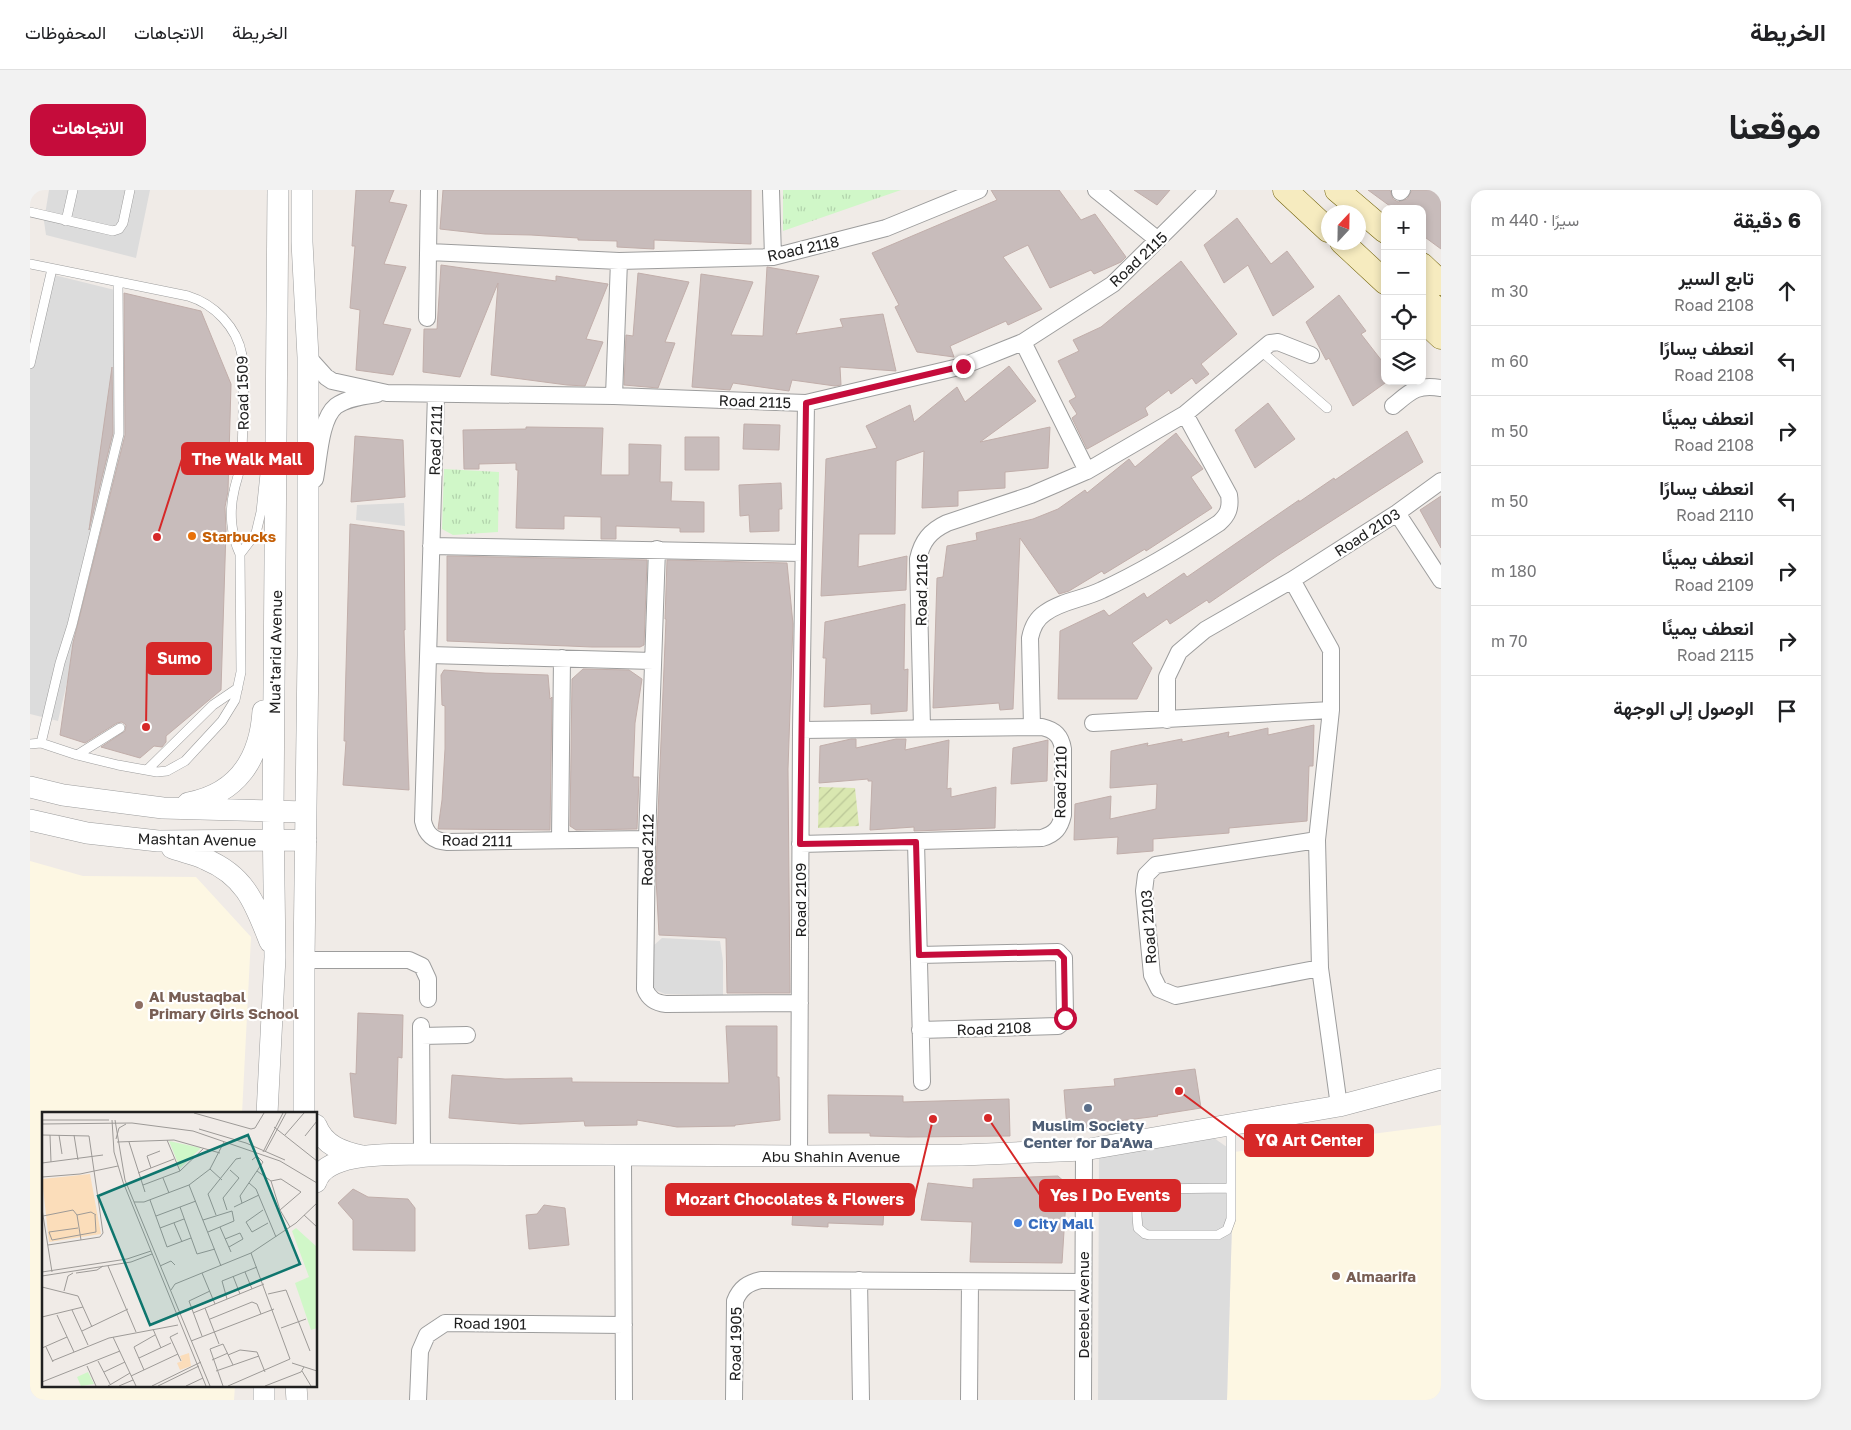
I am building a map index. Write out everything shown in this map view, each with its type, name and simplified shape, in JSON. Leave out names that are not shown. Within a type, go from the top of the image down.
[{"type":"main road","points":[[1285,190],[1321,223]]},
{"type":"main road","points":[[1303,190],[1323,205]]},
{"type":"main road","points":[[1338,190],[1381,228]]},
{"type":"main road","points":[[1366,243],[1381,256]]},
{"type":"main road","points":[[1351,250],[1381,278]]},
{"type":"main road","points":[[1426,269],[1441,283]]},
{"type":"main road","points":[[1426,299],[1441,314]]},
{"type":"main road","points":[[1426,323],[1441,337]]},
{"type":"street","name":"Mua'tarid Avenue","points":[[267,1112],[275,957],[273,812],[278,190]]},
{"type":"street","points":[[302,190],[302,242],[308,356],[304,1112]]},
{"type":"street","points":[[428,318],[429,190]]},
{"type":"street","points":[[771,190],[773,257]]},
{"type":"street","name":"Road 2118","points":[[428,252],[618,261],[773,257],[886,228],[979,190]]},
{"type":"street","points":[[1096,190],[1158,240]]},
{"type":"street","name":"Road 2115","points":[[308,518],[322,431],[330,413],[342,402],[361,396],[386,393],[614,396],[806,403],[963,366],[1023,342],[1113,284],[1208,190]]},
{"type":"street","points":[[614,396],[618,261]]},
{"type":"street","points":[[1023,342],[1087,471]]},
{"type":"street","name":"Road 2116","points":[[922,728],[918,559],[921,547],[936,528],[1032,495],[1087,471],[1185,414],[1270,343],[1278,342],[1311,355]]},
{"type":"street","name":"Road 2115","points":[[308,356],[326,377],[332,381],[386,393]]},
{"type":"street","points":[[1393,406],[1411,390],[1426,386],[1441,388]]},
{"type":"street","name":"Road 2111","points":[[436,394],[423,821],[428,834],[434,839],[447,842],[647,839]]},
{"type":"street","name":"Road 2109","points":[[799,1156],[801,730],[806,403]]},
{"type":"street","points":[[1032,727],[1030,638],[1040,616],[1054,608],[1099,592],[1156,563],[1218,523],[1225,518],[1229,511],[1229,496],[1185,414]]},
{"type":"street","name":"Road 2103","points":[[1167,720],[1167,676],[1179,652],[1205,630],[1292,580],[1397,513],[1441,480]]},
{"type":"street","points":[[1397,513],[1441,580]]},
{"type":"street","points":[[431,546],[804,553]]},
{"type":"street","name":"Road 2112","points":[[656,549],[647,839],[645,982],[648,995],[653,1000],[666,1004],[800,1003]]},
{"type":"street","points":[[1292,580],[1331,650],[1331,710],[1317,840],[1320,968],[1339,1106]]},
{"type":"street","points":[[162,808],[212,797],[232,784],[250,762],[261,734],[268,652],[275,630]]},
{"type":"street","points":[[429,655],[653,661]]},
{"type":"street","points":[[560,840],[562,658]]},
{"type":"street","points":[[1094,723],[1331,710]]},
{"type":"street","name":"Road 2110","points":[[800,844],[1042,838],[1050,836],[1057,830],[1063,815],[1064,749],[1062,741],[1050,729],[1032,727],[801,730]]},
{"type":"street","name":"Mashtan Avenue","points":[[30,787],[63,795],[162,808],[306,812]]},
{"type":"street","name":"Mashtan Avenue","points":[[30,820],[87,833],[158,841],[306,840]]},
{"type":"street","name":"Road 2103","points":[[1317,840],[1156,865],[1146,875],[1144,891],[1152,975],[1159,989],[1176,996],[1320,968]]},
{"type":"street","points":[[158,841],[204,858],[222,867],[235,878],[252,896],[275,957]]},
{"type":"street","points":[[916,842],[922,1082]]},
{"type":"street","name":"Road 2108","points":[[919,955],[1058,952],[1064,958],[1065,1014],[1064,1021],[1058,1026],[920,1030]]},
{"type":"street","points":[[304,960],[409,960],[422,966],[428,979],[428,998]]},
{"type":"street","points":[[422,1154],[421,1031],[467,1035]]},
{"type":"street","points":[[303,1046],[313,1112]]},
{"type":"street","name":"Abu Shahin Avenue","points":[[318,1177],[328,1166],[363,1156],[422,1154],[962,1155],[1084,1150],[1339,1106],[1441,1079]]},
{"type":"street","name":"Abu Shahin Avenue","points":[[318,1129],[328,1143],[346,1152],[363,1156]]},
{"type":"street","name":"Deebel Avenue","points":[[1083,1400],[1084,1150]]},
{"type":"street","points":[[623,1155],[624,1400]]},
{"type":"street","name":"Road 1905","points":[[734,1400],[735,1301],[738,1293],[744,1286],[752,1282],[761,1280],[859,1280],[1084,1282]]},
{"type":"street","points":[[859,1280],[861,1400]]},
{"type":"street","points":[[969,1400],[970,1282]]},
{"type":"street","name":"Road 1901","points":[[418,1400],[420,1351],[426,1335],[445,1323],[624,1325]]},
{"type":"lane","points":[[66,221],[73,190]]},
{"type":"lane","points":[[30,212],[113,231],[120,229],[123,223],[130,190]]},
{"type":"lane","name":"Road 1509","points":[[30,264],[200,300],[220,314],[239,344],[244,365],[241,464],[232,505],[232,532],[240,554],[241,658],[238,688],[230,711],[185,761],[168,771],[158,772],[99,761],[41,743]]},
{"type":"lane","points":[[30,364],[52,269]]},
{"type":"lane","points":[[30,744],[41,743],[119,434],[118,283]]},
{"type":"lane","points":[[1261,351],[1327,408]]},
{"type":"lane","points":[[240,554],[256,533],[261,512],[269,437],[277,392]]},
{"type":"lane","points":[[147,770],[213,705],[238,688]]},
{"type":"lane","points":[[77,755],[120,728]]},
{"type":"lane","points":[[1231,1125],[1231,1188],[1231,1219],[1227,1230],[1218,1236],[1149,1235],[1138,1228],[1138,1200],[1140,1195],[1148,1190],[1231,1188]]},
{"type":"shaded area","points":[[49,190],[150,190],[136,258],[46,235],[44,221]]},
{"type":"shaded area","points":[[46,273],[123,292],[125,433],[58,721],[30,714],[30,354]]},
{"type":"shaded area","points":[[404,503],[405,526],[356,520],[357,505]]},
{"type":"shaded area","name":"Al Mustaqbal Primary Girls School","points":[[30,861],[83,876],[196,877],[251,937],[242,1112],[42,1112],[42,1388],[235,1388],[234,1400],[30,1400]]},
{"type":"shaded area","points":[[662,938],[720,941],[723,961],[723,995],[665,994],[653,989],[653,946]]},
{"type":"shaded area","name":"Almaarifa","points":[[1441,1125],[1441,1400],[1227,1400],[1234,1152]]},
{"type":"shaded area","points":[[1211,1136],[1234,1152],[1227,1400],[1098,1400],[1099,1157]]},
{"type":"green space","points":[[783,190],[901,190],[783,231]]},
{"type":"green space","points":[[444,469],[499,472],[498,532],[453,535],[442,529]]},
{"type":"green space","points":[[819,787],[855,788],[859,826],[818,828]]},
{"type":"building","points":[[356,190],[394,190],[389,202],[407,205],[384,264],[406,267],[383,324],[411,329],[393,375],[356,370],[360,310],[350,308],[355,246],[352,246]]},
{"type":"building","points":[[443,190],[751,190],[751,244],[654,240],[654,249],[617,247],[617,241],[485,234],[440,229]]},
{"type":"building","points":[[991,190],[1059,190],[1081,220],[1095,214],[1126,257],[1121,262],[1094,274],[1091,270],[1050,288],[1028,245],[1003,257],[1042,309],[1008,325],[1006,321],[950,346],[954,357],[917,352],[895,307],[899,305],[872,253],[997,200]]},
{"type":"building","points":[[1134,190],[1170,190],[1157,205]]},
{"type":"building","points":[[1368,190],[1390,190],[1393,199],[1398,202],[1407,199],[1412,190],[1441,190],[1441,249],[1426,238],[1426,205],[1389,205]]},
{"type":"building","points":[[1237,218],[1271,264],[1287,251],[1314,287],[1273,316],[1248,265],[1224,283],[1204,245]]},
{"type":"building","points":[[1181,261],[1237,334],[1201,364],[1209,374],[1196,384],[1192,378],[1171,394],[1169,390],[1145,408],[1148,415],[1087,449],[1072,418],[1077,414],[1069,401],[1076,397],[1058,361],[1079,351],[1073,340],[1101,327]]},
{"type":"building","points":[[441,265],[556,281],[556,276],[608,284],[586,339],[603,342],[585,386],[491,375],[498,283],[460,377],[423,372],[424,329],[437,329]]},
{"type":"building","points":[[767,267],[819,276],[796,334],[843,327],[840,319],[883,314],[896,371],[840,367],[841,385],[835,386],[792,380],[789,391],[733,383],[730,390],[692,387],[701,274],[753,282],[731,335],[763,336]]},
{"type":"building","points":[[638,273],[689,282],[665,342],[675,343],[658,388],[624,385],[626,335],[633,336]]},
{"type":"building","points":[[124,293],[201,311],[231,384],[228,491],[225,507],[226,530],[221,690],[166,736],[166,742],[162,747],[154,746],[140,758],[101,747],[125,731],[126,725],[122,722],[117,723],[85,743],[60,735],[73,643],[125,435]]},
{"type":"building","points":[[1339,295],[1366,331],[1361,334],[1381,360],[1382,385],[1353,406],[1329,358],[1326,360],[1306,322]]},
{"type":"building","points":[[1009,366],[1036,401],[980,442],[1050,427],[1048,468],[1005,472],[1005,488],[958,491],[958,506],[922,508],[924,451],[896,461],[895,534],[859,534],[858,567],[907,556],[906,590],[821,596],[826,459],[877,448],[866,426],[910,405],[914,422],[957,387],[965,402]]},
{"type":"building","points":[[112,367],[113,433],[89,530]]},
{"type":"building","points":[[1268,403],[1295,439],[1255,468],[1235,430]]},
{"type":"building","points":[[744,424],[780,425],[779,450],[743,449]]},
{"type":"building","points":[[526,427],[603,428],[601,475],[629,475],[629,444],[661,445],[660,482],[672,482],[671,501],[704,502],[704,532],[680,532],[680,528],[616,526],[616,539],[601,539],[601,517],[564,516],[564,529],[516,528],[518,470],[516,470],[516,463],[479,464],[479,469],[464,469],[463,430],[526,429]]},
{"type":"building","points":[[1407,431],[1423,462],[1277,556],[1209,603],[1207,600],[1170,624],[1167,619],[1132,643],[1152,668],[1137,699],[1058,699],[1060,631],[1104,610],[1109,616],[1144,593],[1147,598],[1184,573],[1187,577],[1299,500],[1299,502],[1334,478],[1335,480]]},
{"type":"building","points":[[1176,433],[1203,469],[1191,477],[1212,508],[1146,551],[1145,549],[1104,574],[1102,571],[1069,591],[1059,594],[1020,538],[1013,709],[1000,710],[999,703],[933,708],[937,578],[943,577],[947,546],[977,540],[976,533],[1033,519],[1058,509],[1085,490],[1087,493],[1129,459],[1135,467]]},
{"type":"building","points":[[355,436],[403,440],[405,497],[351,502]]},
{"type":"building","points":[[685,437],[719,437],[719,470],[685,470]]},
{"type":"building","points":[[781,483],[782,509],[779,509],[779,531],[750,532],[749,515],[740,516],[739,485]]},
{"type":"building","points":[[1441,496],[1441,548],[1420,510]]},
{"type":"building","points":[[350,524],[404,531],[404,630],[409,790],[343,785],[346,741],[344,741]]},
{"type":"building","points":[[447,556],[647,560],[644,645],[640,647],[592,647],[447,641]]},
{"type":"building","points":[[667,560],[787,563],[793,624],[788,769],[790,993],[727,993],[726,938],[659,935],[656,878]]},
{"type":"building","points":[[905,604],[904,670],[908,669],[907,711],[871,714],[871,704],[824,707],[826,658],[823,658],[825,622]]},
{"type":"building","points":[[583,669],[629,670],[642,679],[635,723],[633,777],[639,777],[637,829],[576,830],[570,826],[572,679]]},
{"type":"building","points":[[444,670],[548,675],[550,699],[552,697],[550,830],[438,829],[445,749],[445,706],[442,705],[441,675]]},
{"type":"building","points":[[1314,725],[1313,766],[1309,766],[1307,821],[1229,828],[1229,833],[1153,839],[1153,851],[1117,854],[1118,837],[1074,840],[1075,804],[1111,796],[1110,819],[1156,809],[1157,784],[1110,788],[1111,751],[1148,743],[1147,746],[1182,739],[1182,742],[1229,732],[1228,737],[1268,728],[1268,735]]},
{"type":"building","points":[[856,739],[856,748],[896,739],[906,739],[905,750],[949,740],[947,789],[951,788],[951,797],[996,787],[995,828],[914,831],[914,827],[870,830],[872,781],[868,781],[868,779],[819,783],[820,746]]},
{"type":"building","points":[[1048,740],[1047,781],[1011,784],[1013,748]]},
{"type":"building","points":[[358,1013],[403,1015],[402,1058],[398,1057],[396,1124],[354,1117],[350,1073],[356,1074]]},
{"type":"building","points":[[726,1026],[777,1026],[777,1077],[779,1077],[780,1120],[735,1126],[677,1127],[637,1120],[637,1125],[585,1126],[584,1121],[520,1124],[449,1118],[452,1075],[505,1079],[572,1078],[572,1082],[729,1083]]},
{"type":"building","points":[[1195,1069],[1201,1108],[1111,1122],[1112,1126],[1067,1129],[1064,1090],[1115,1086],[1114,1079]]},
{"type":"building","points":[[828,1095],[903,1096],[903,1102],[1009,1099],[1010,1136],[908,1137],[870,1136],[870,1133],[829,1133]]},
{"type":"building","name":"City Mall","points":[[1058,1176],[1067,1184],[1062,1263],[970,1262],[972,1222],[921,1220],[928,1183],[973,1188],[973,1179]]},
{"type":"building","points":[[353,1189],[368,1197],[408,1199],[415,1208],[415,1251],[353,1250],[353,1220],[338,1203]]},
{"type":"building","points":[[841,1189],[885,1191],[883,1225],[828,1223],[828,1227],[792,1225],[794,1191],[840,1194]]},
{"type":"building","points":[[544,1205],[565,1208],[569,1245],[529,1249],[526,1215],[537,1214]]},
{"type":"place","name":"Starbucks","points":[[192,536]]},
{"type":"place","name":"The Walk Mall","points":[[157,537]]},
{"type":"place","name":"Sumo","points":[[146,727]]},
{"type":"place","name":"Al Mustaqbal Primary Girls School","points":[[139,1005]]},
{"type":"place","name":"YQ Art Center","points":[[1179,1091]]},
{"type":"place","name":"Muslim Society Center for Da'Awa","points":[[1088,1108]]},
{"type":"place","name":"Yes I Do Events","points":[[988,1118]]},
{"type":"place","name":"Mozart Chocolates & Flowers","points":[[933,1119]]},
{"type":"place","name":"City Mall","points":[[1018,1223]]},
{"type":"place","name":"Almaarifa","points":[[1336,1276]]},
{"type":"route","points":[[963,366],[806,403],[800,844],[916,842],[919,955],[1058,952],[1064,958],[1065,1018]]}]
